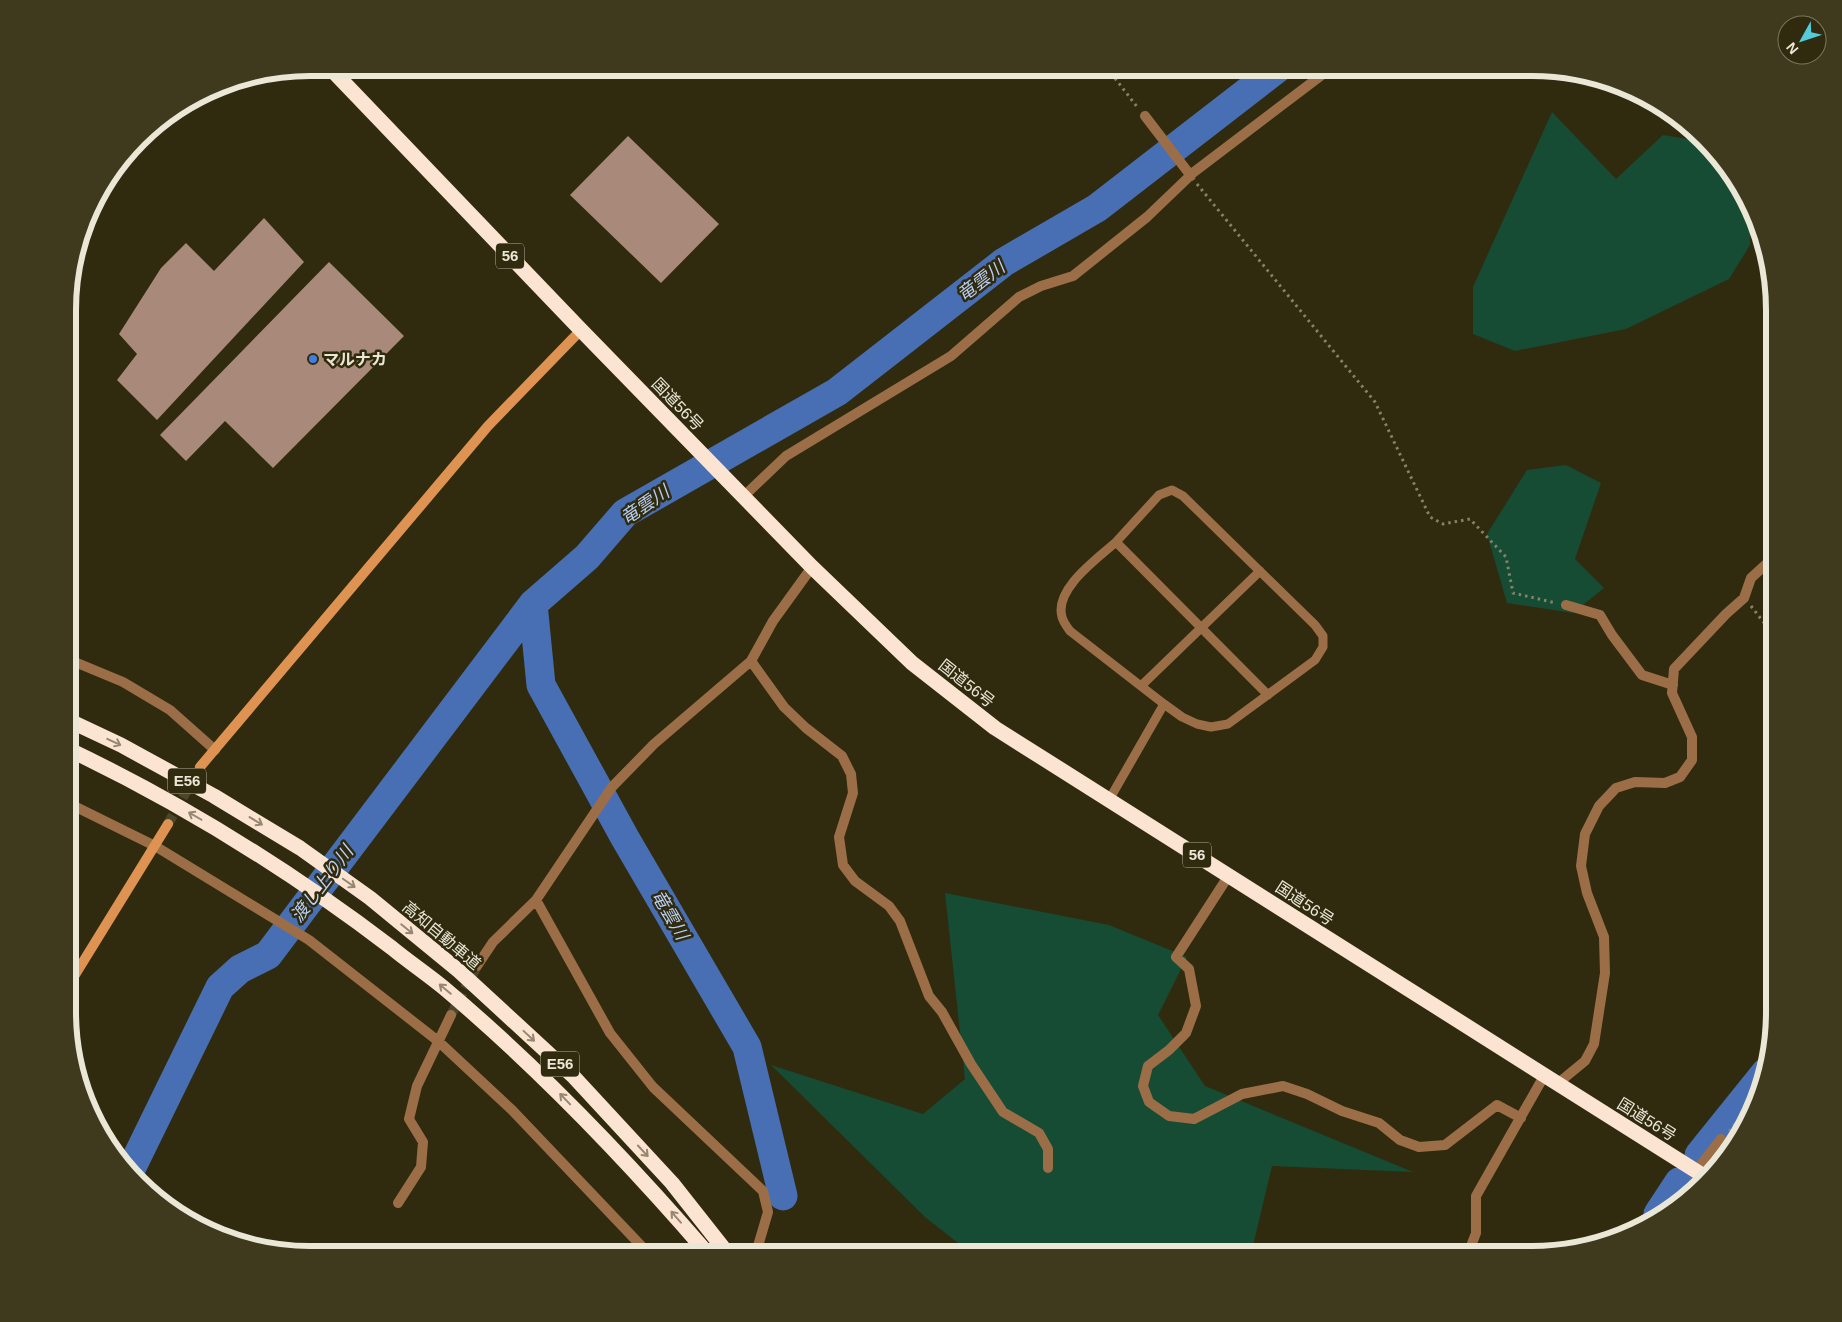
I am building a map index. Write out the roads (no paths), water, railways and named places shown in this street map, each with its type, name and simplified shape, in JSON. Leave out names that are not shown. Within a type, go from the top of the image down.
[{"type":"highway","name":"国道56号","points":[[338,76],[580,330],[812,567],[912,663],[995,728],[1700,1173]]},
{"type":"highway","name":"高知自動車道","points":[[76,724],[121,745],[206,791],[300,848],[370,898],[459,971],[573,1076],[672,1182],[722,1246]]},
{"type":"highway","name":"E56","points":[[76,753],[200,819],[281,869],[351,917],[444,988],[559,1093],[656,1194],[701,1246]]},
{"type":"street","points":[[744,496],[786,456],[951,356],[1019,297],[1041,286],[1073,276],[1147,217],[1191,176],[1321,76]]},
{"type":"street","points":[[1145,116],[1191,176]]},
{"type":"street","points":[[200,767],[488,426],[580,330]]},
{"type":"street","points":[[1557,1084],[1585,1061],[1594,1044],[1605,973],[1604,936],[1587,893],[1581,866],[1585,834],[1599,806],[1616,788],[1635,782],[1665,782],[1680,777],[1692,760],[1692,737],[1672,693],[1674,668],[1744,598],[1751,578],[1766,564]]},
{"type":"street","points":[[477,966],[493,942],[536,900],[612,787],[654,744],[751,661],[773,621],[812,567]]},
{"type":"street","points":[[1566,605],[1600,615],[1612,635],[1642,675],[1672,686]]},
{"type":"street","points":[[751,661],[784,707],[806,728],[842,756],[851,774],[853,793],[839,837],[843,865],[855,881],[888,906],[900,921],[930,996],[942,1012],[971,1064],[1003,1112],[1039,1133],[1048,1148],[1048,1168]]},
{"type":"street","points":[[76,662],[123,682],[170,710],[215,750]]},
{"type":"street","points":[[76,807],[155,846],[309,940],[438,1042],[512,1110],[641,1246]]},
{"type":"street","points":[[76,973],[168,824]]},
{"type":"street","points":[[1230,875],[1176,957],[1189,969],[1196,1006],[1186,1033],[1169,1050],[1148,1066],[1143,1086],[1149,1102],[1169,1116],[1194,1119],[1242,1094],[1283,1086],[1307,1094],[1342,1111],[1379,1123],[1400,1140],[1420,1147],[1445,1145],[1497,1105],[1521,1118]]},
{"type":"street","points":[[536,900],[610,1034],[653,1087],[763,1191],[768,1212],[758,1246]]},
{"type":"street","points":[[398,1203],[421,1167],[423,1142],[410,1119],[417,1086],[451,1015]]},
{"type":"street","points":[[1471,1246],[1476,1233],[1476,1196],[1544,1076]]},
{"type":"street","points":[[1700,1173],[1721,1139]]},
{"type":"lane","points":[[1172,490],[1183,496],[1315,625],[1323,636],[1323,646],[1315,660],[1228,724],[1212,727],[1197,724],[1182,717],[1070,631],[1062,616],[1063,596],[1078,576],[1116,542],[1160,495],[1172,490]]},
{"type":"lane","points":[[1116,542],[1268,695]]},
{"type":"lane","points":[[1141,686],[1260,571]]},
{"type":"lane","points":[[1109,800],[1164,704]]},
{"type":"waterway","name":"竜雲川","points":[[133,1165],[220,987],[240,969],[268,955],[533,604],[587,557],[625,513],[837,392],[1004,262],[1097,208],[1268,76]]},
{"type":"waterway","name":"竜雲川","points":[[533,604],[541,685],[625,838],[747,1047],[783,1196]]},
{"type":"waterway","points":[[1699,1155],[1752,1089]]},
{"type":"waterway","points":[[1664,1204],[1679,1182]]},
{"type":"tunnel","points":[[168,824],[200,767]]},
{"type":"tunnel","points":[[451,1015],[477,966]]},
{"type":"place","name":"マルナカ","points":[[313,359]]},
{"type":"water label","name":"渡し上り川","points":[[322,884]]}]
